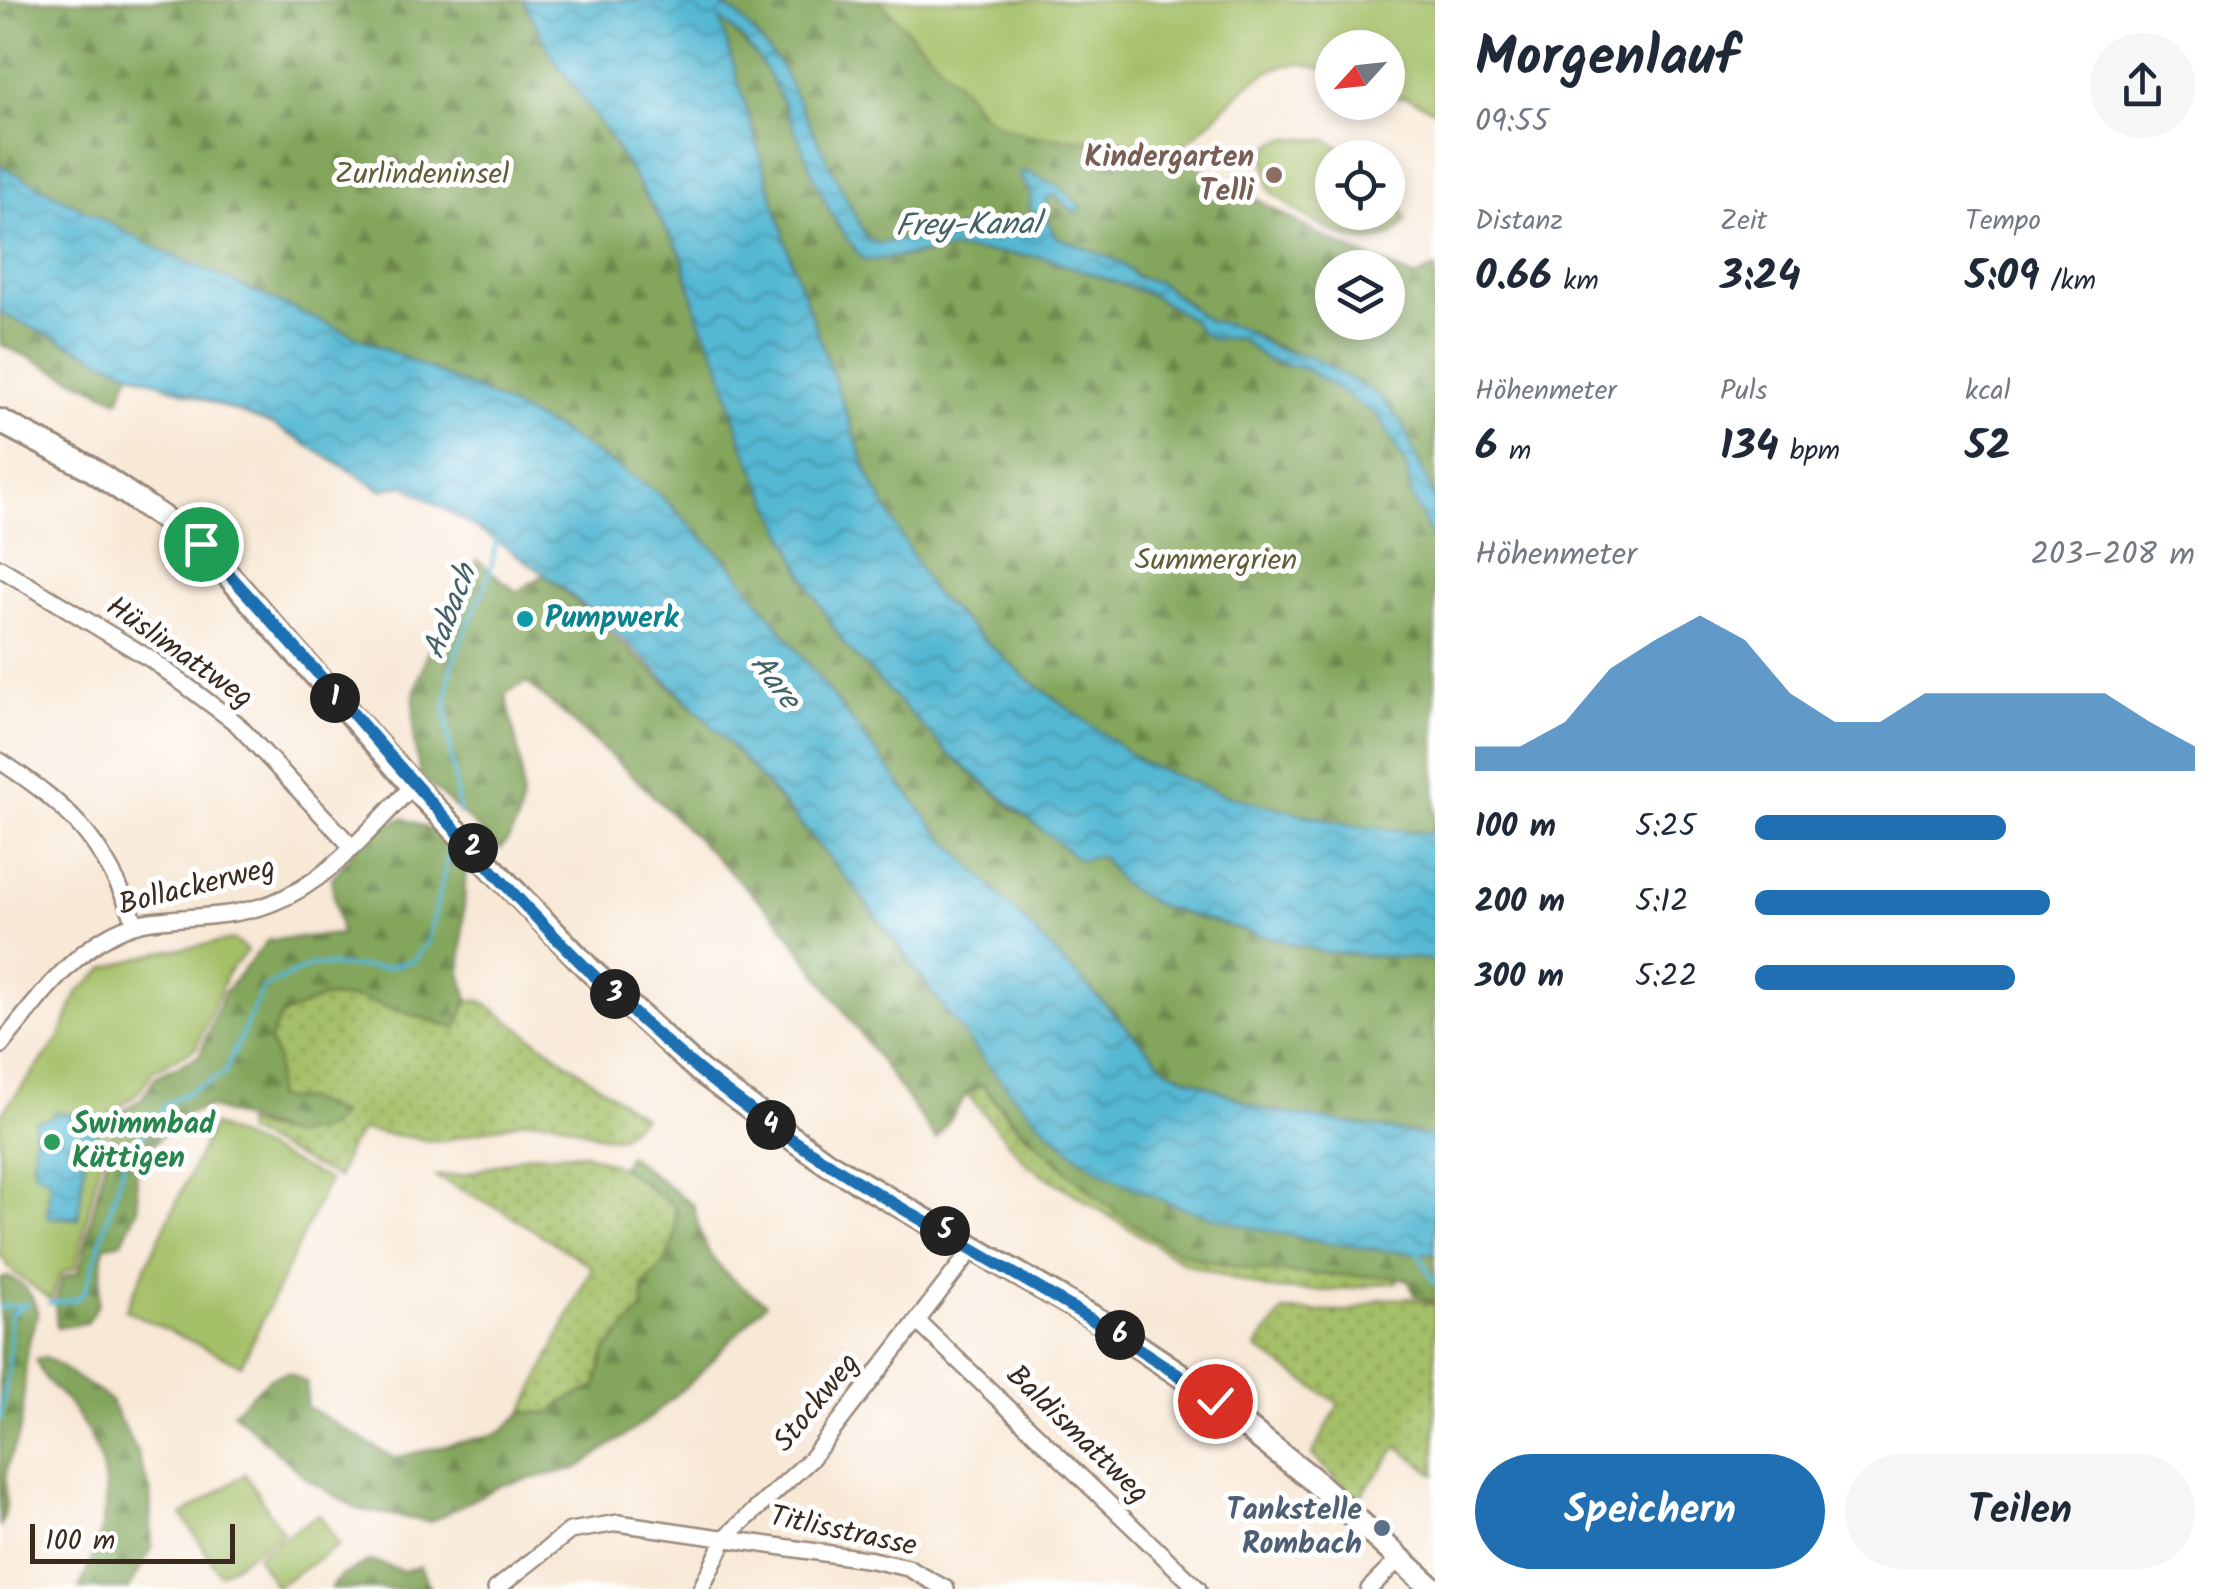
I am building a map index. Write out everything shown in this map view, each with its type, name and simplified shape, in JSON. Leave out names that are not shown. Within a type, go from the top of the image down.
[{"type":"main road","points":[[0,421],[90,468],[201,544],[413,786],[590,970],[700,1070],[828,1164],[1102,1322],[1190,1383],[1255,1432],[1433,1589]]},
{"type":"street","name":"Hüslimattweg","points":[[0,568],[152,660],[236,723],[352,848]]},
{"type":"street","points":[[0,761],[60,801],[86,828],[136,924]]},
{"type":"street","name":"Bollackerweg","points":[[0,1046],[61,973],[95,945],[136,924],[232,913],[272,903],[311,882],[352,848],[413,786]]},
{"type":"street","name":"Stockweg","points":[[701,1589],[726,1537],[810,1460],[974,1247]]},
{"type":"street","name":"Baldismattweg","points":[[917,1322],[1198,1589]]},
{"type":"street","name":"Titlisstrasse","points":[[496,1589],[570,1531],[618,1524],[726,1537],[908,1568],[946,1589]]},
{"type":"street","points":[[1369,1589],[1400,1558]]},
{"type":"green space","name":"Zurlindeninsel","points":[[0,0],[523,0],[554,59],[609,136],[681,254],[699,318],[720,362],[742,442],[811,590],[844,644],[950,755],[1016,812],[1101,856],[1122,884],[1160,907],[1322,952],[1435,960],[1435,1137],[1265,1110],[1167,1069],[934,827],[732,566],[657,492],[558,430],[477,390],[154,247],[0,165]]},
{"type":"green space","points":[[711,0],[879,0],[969,95],[977,111],[1162,147],[1351,250],[1315,250],[1315,340],[1405,340],[1405,274],[1415,278],[1435,268],[1435,500],[1391,406],[1337,373],[1238,327],[1210,321],[1164,286],[1055,236],[1045,213],[1047,198],[1054,195],[1075,213],[1059,191],[1039,177],[1021,171],[1019,175],[1031,193],[1030,208],[1041,221],[1033,235],[1015,237],[968,229],[879,244],[866,237],[779,63],[737,14]]},
{"type":"green space","points":[[879,0],[1435,0],[1435,110],[1405,97],[1405,30],[1315,30],[1315,68],[1285,65],[1264,74],[1172,151],[1148,144],[1032,135],[1006,128],[984,115]]},
{"type":"green space","name":"Summergrien","points":[[719,16],[771,73],[839,229],[899,258],[954,249],[1043,257],[1152,295],[1192,320],[1202,334],[1215,339],[1239,338],[1267,360],[1308,370],[1380,418],[1407,468],[1419,512],[1435,544],[1435,834],[1350,825],[1224,795],[1143,763],[1025,677],[933,593],[869,477],[790,256]]},
{"type":"green space","points":[[1289,138],[1328,140],[1315,140],[1315,222],[1269,189],[1265,156],[1273,143]]},
{"type":"green space","points":[[1330,230],[1396,230],[1375,240]]},
{"type":"green space","points":[[0,313],[130,372],[119,400],[0,344]]},
{"type":"green space","points":[[477,560],[517,592],[545,574],[716,728],[850,882],[929,990],[1142,1192],[1312,1240],[1435,1254],[1435,1303],[1415,1295],[1408,1280],[1397,1277],[1249,1269],[1174,1249],[1083,1185],[982,1085],[967,1094],[936,1139],[778,919],[633,776],[527,682],[506,693],[522,795],[512,833],[500,849],[420,775],[414,741],[414,694],[430,646]]},
{"type":"green space","points":[[403,818],[435,832],[466,859],[461,972],[468,1000],[457,1028],[361,999],[324,997],[281,1016],[269,1040],[277,1060],[275,1098],[307,1100],[340,1114],[329,1128],[292,1136],[209,1107],[181,1115],[144,1155],[136,1172],[138,1208],[122,1242],[104,1246],[98,1305],[86,1323],[57,1328],[55,1302],[63,1277],[79,1272],[115,1116],[142,1098],[155,1077],[199,1056],[223,994],[268,940],[341,934],[331,879],[370,831]]},
{"type":"green space","name":"Swimmbad Küttigen","points":[[234,940],[247,951],[227,974],[196,1048],[152,1072],[138,1093],[110,1114],[76,1268],[61,1273],[51,1300],[12,1271],[0,1255],[0,1115],[59,1039],[77,993],[106,968],[160,952]]},
{"type":"green space","points":[[325,997],[361,999],[456,1028],[468,1000],[482,1001],[643,1117],[619,1138],[554,1120],[526,1120],[439,1142],[362,1130],[347,1150],[338,1178],[245,1132],[244,1123],[292,1136],[340,1115],[307,1100],[275,1099],[277,1060],[269,1040],[280,1016]]},
{"type":"green space","points":[[982,1085],[1017,1128],[1197,1259],[1259,1269],[1397,1277],[1397,1282],[1330,1291],[1266,1289],[1184,1263],[1028,1165],[967,1094]]},
{"type":"green space","points":[[213,1125],[329,1180],[241,1365],[125,1310]]},
{"type":"green space","points":[[584,1153],[621,1167],[675,1207],[674,1241],[659,1269],[643,1287],[643,1309],[605,1352],[596,1387],[566,1400],[551,1413],[523,1412],[592,1267],[505,1212],[434,1176],[463,1175],[528,1155]]},
{"type":"green space","points":[[628,1155],[694,1206],[702,1239],[716,1263],[766,1303],[694,1379],[646,1421],[578,1468],[502,1485],[429,1522],[357,1509],[307,1479],[233,1412],[271,1377],[288,1372],[307,1383],[306,1406],[394,1458],[500,1433],[523,1412],[551,1413],[566,1400],[596,1387],[605,1352],[643,1309],[643,1287],[665,1260],[675,1230],[674,1206],[621,1167]]},
{"type":"green space","points":[[8,1277],[29,1292],[38,1316],[29,1343],[20,1430],[7,1468],[6,1507],[0,1527],[0,1278]]},
{"type":"green space","points":[[1411,1298],[1435,1305],[1435,1475],[1398,1446],[1357,1501],[1312,1455],[1339,1404],[1256,1348],[1283,1311],[1348,1312],[1382,1299]]},
{"type":"green space","points":[[46,1357],[109,1399],[136,1450],[150,1491],[152,1548],[129,1589],[79,1589],[104,1519],[104,1475],[87,1431],[39,1367],[36,1359]]},
{"type":"green space","points":[[245,1474],[283,1533],[220,1574],[182,1515]]},
{"type":"green space","points":[[319,1514],[339,1545],[276,1587],[256,1556]]},
{"type":"green space","points":[[370,1561],[404,1571],[420,1566],[430,1589],[330,1589],[341,1576]]},
{"type":"water","points":[[523,0],[711,0],[737,14],[779,63],[866,237],[879,244],[955,228],[1033,235],[1041,221],[1030,208],[1031,193],[1019,175],[1021,171],[1030,173],[1062,189],[1082,209],[1075,213],[1055,195],[1047,198],[1045,213],[1055,236],[1120,262],[1136,277],[1160,283],[1207,320],[1239,327],[1274,348],[1315,359],[1379,396],[1402,423],[1435,500],[1435,544],[1411,495],[1407,468],[1380,418],[1308,370],[1267,360],[1239,338],[1215,339],[1202,334],[1192,320],[1152,295],[1043,257],[954,249],[865,261],[825,202],[768,73],[720,19],[790,256],[869,476],[933,593],[1025,677],[1143,763],[1224,795],[1350,825],[1435,834],[1435,960],[1322,952],[1160,907],[1122,884],[1101,856],[1079,860],[950,755],[844,644],[811,590],[742,442],[720,362],[699,318],[681,253],[609,136],[554,59]]},
{"type":"water","name":"Aare","points":[[0,165],[154,247],[477,390],[558,430],[657,492],[732,566],[934,827],[1167,1069],[1265,1110],[1435,1137],[1435,1254],[1347,1246],[1247,1226],[1151,1196],[1075,1153],[1041,1123],[982,1058],[848,880],[742,758],[667,680],[544,574],[404,485],[382,490],[273,425],[130,372],[0,313]]},
{"type":"water","points":[[54,1112],[85,1115],[99,1129],[86,1149],[78,1219],[47,1217],[50,1179],[33,1171],[35,1121],[54,1117]]},
{"type":"waterway","name":"Aabach","points":[[459,813],[447,727],[447,692],[455,657],[489,574],[496,538]]},
{"type":"waterway","name":"Aabach","points":[[49,1303],[75,1300],[86,1290],[126,1156],[167,1103],[224,1074],[263,988],[311,965],[383,968],[415,960],[428,941],[452,841]]},
{"type":"waterway","points":[[1418,1252],[1435,1283]]},
{"type":"waterway","name":"Aabach","points":[[0,1420],[9,1367],[10,1315],[28,1303]]},
{"type":"waterway","points":[[0,1307],[20,1305]]},
{"type":"place","name":"Kindergarten Telli","points":[[1274,175]]},
{"type":"place","name":"Pumpwerk","points":[[525,619]]},
{"type":"place","name":"Swimmbad Küttigen","points":[[52,1142]]},
{"type":"place","name":"Tankstelle Rombach","points":[[1382,1528]]},
{"type":"route","points":[[201,544],[413,786],[590,970],[700,1070],[828,1164],[1102,1322],[1215,1401]]},
{"type":"water label","name":"Frey-Kanal","points":[[968,226]]}]
